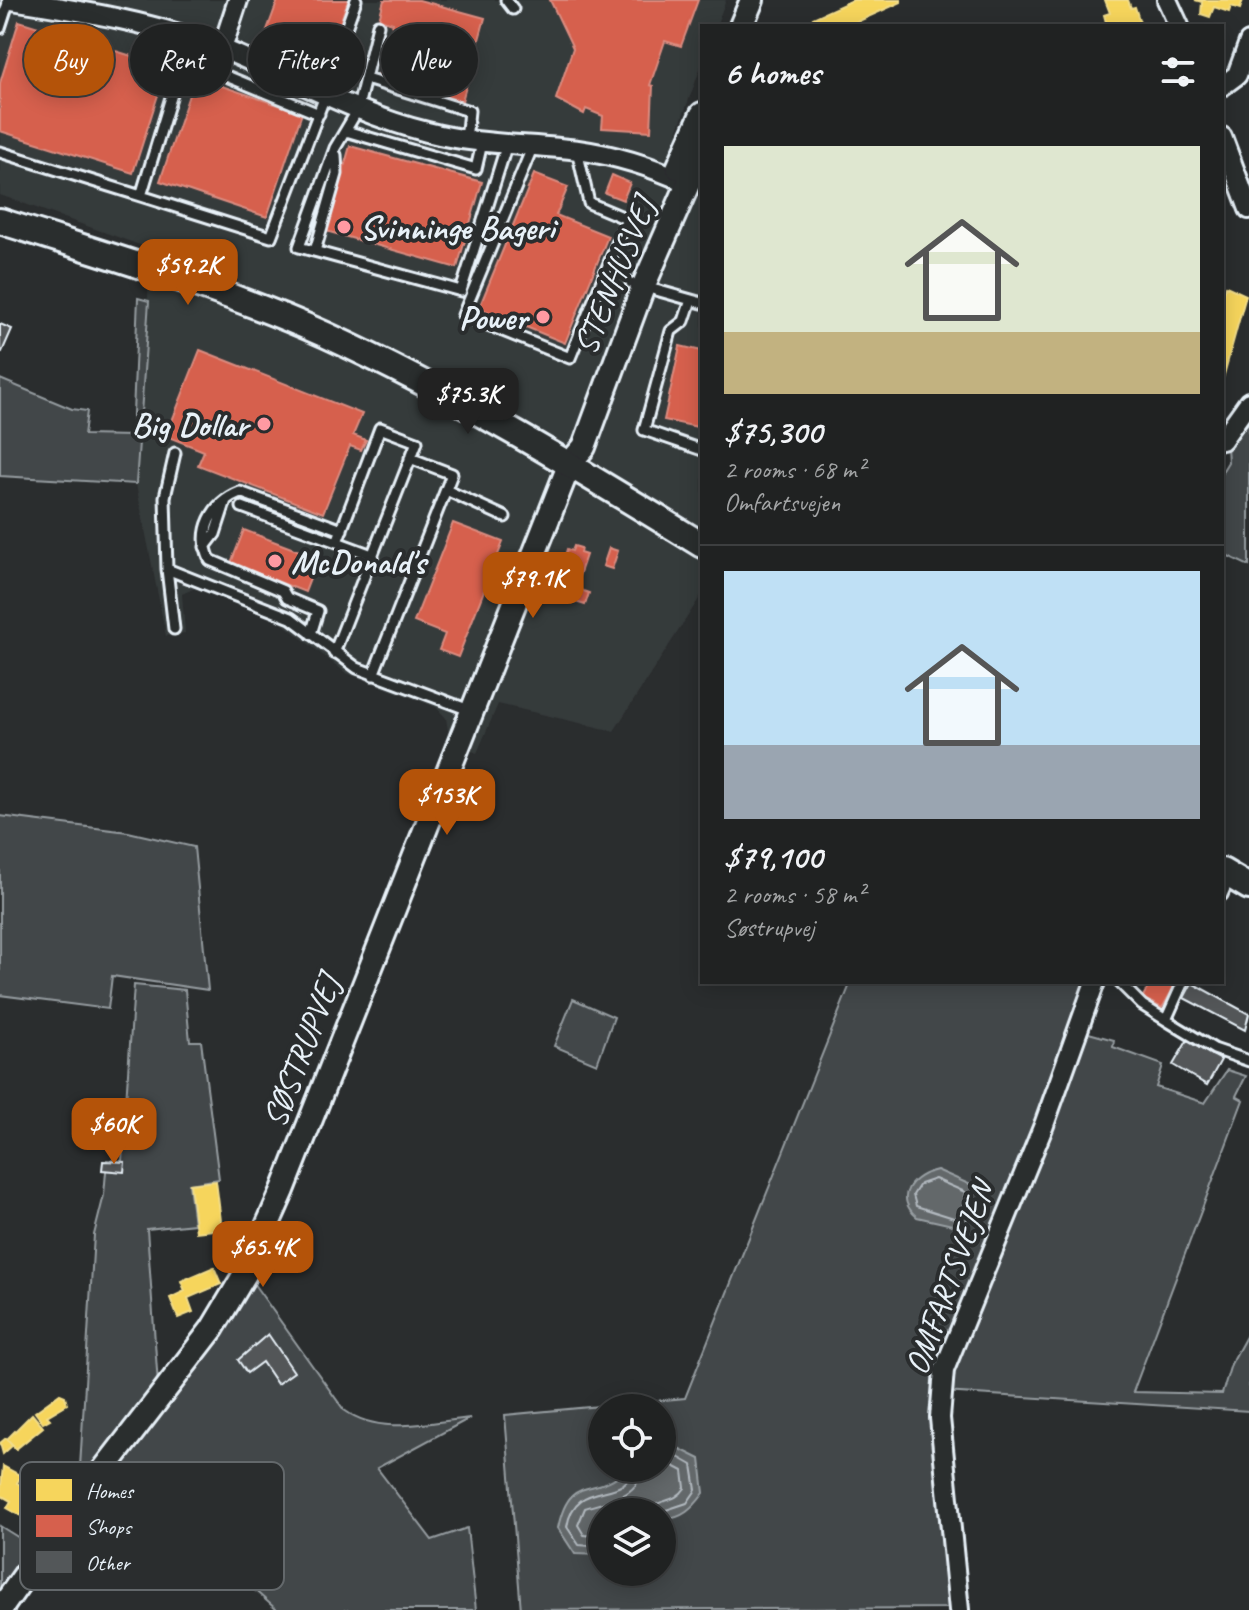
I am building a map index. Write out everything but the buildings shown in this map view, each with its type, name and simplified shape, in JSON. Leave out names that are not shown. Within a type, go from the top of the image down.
[{"type":"main road","points":[[0,221],[242,300],[326,335],[570,463],[700,544]]},
{"type":"street","name":"STENHUSVEJ","points":[[11,0],[63,4],[137,24]]},
{"type":"street","points":[[227,24],[238,0]]},
{"type":"street","points":[[742,24],[752,0]]},
{"type":"street","points":[[757,24],[767,0]]},
{"type":"street","points":[[1167,0],[1178,24]]},
{"type":"street","points":[[1224,85],[1237,75],[1249,42]]},
{"type":"street","name":"STENHUSVEJ","points":[[232,55],[322,102],[431,133],[506,147],[577,150],[681,180]]},
{"type":"street","name":"STENHUSVEJ","points":[[570,463],[570,440],[700,134]]},
{"type":"street","points":[[1224,142],[1249,209]]},
{"type":"street","points":[[1224,437],[1249,402]]},
{"type":"street","name":"SØSTRUPVEJ","points":[[110,1462],[212,1329],[248,1269],[283,1190],[570,463]]},
{"type":"street","name":"OMFARTSVEJEN","points":[[959,1610],[940,1418],[944,1370],[1044,1125],[1094,984]]},
{"type":"street","name":"SØSTRUPVEJ","points":[[0,1610],[20,1582]]},
{"type":"lane","points":[[0,28],[11,0]]},
{"type":"lane","points":[[0,152],[271,237],[322,102],[356,0]]},
{"type":"lane","points":[[506,0],[513,9]]},
{"type":"lane","points":[[378,25],[357,111],[335,148],[299,247],[461,291],[506,147]]},
{"type":"lane","points":[[232,75],[322,102]]},
{"type":"lane","points":[[346,131],[476,169],[469,111],[366,79]]},
{"type":"lane","points":[[141,196],[171,96]]},
{"type":"lane","points":[[425,154],[431,133]]},
{"type":"lane","points":[[315,251],[337,174],[335,148]]},
{"type":"lane","points":[[532,148],[463,315],[570,358],[627,219],[589,203],[577,150]]},
{"type":"lane","points":[[637,285],[697,302],[684,321],[671,331],[644,430],[700,449]]},
{"type":"lane","points":[[334,653],[417,442],[380,428],[337,542]]},
{"type":"lane","points":[[174,629],[167,569],[165,497],[175,453]]},
{"type":"lane","points":[[373,675],[452,474],[410,458]]},
{"type":"lane","points":[[446,490],[505,517]]},
{"type":"lane","points":[[311,634],[318,611],[287,598],[283,591],[210,560],[205,547],[205,528],[214,510],[227,497],[240,492],[342,530]]},
{"type":"lane","points":[[242,507],[372,555]]},
{"type":"lane","points":[[167,569],[291,618],[334,653],[373,675],[472,712]]},
{"type":"lane","points":[[1121,984],[1142,1005],[1214,1049],[1249,1061]]},
{"type":"lane","points":[[1166,1020],[1182,984]]},
{"type":"shaded area","points":[[0,0],[726,0],[717,24],[700,24],[700,69],[677,132],[700,146],[700,597],[614,731],[498,704],[477,753],[450,742],[446,718],[436,707],[346,673],[278,620],[195,588],[182,594],[185,633],[166,636],[136,484],[151,249],[0,195]]},
{"type":"shaded area","points":[[138,298],[149,301],[136,484],[0,476],[0,379],[72,409],[87,411],[84,435],[132,436]]},
{"type":"shaded area","points":[[1249,422],[1249,566],[1224,554],[1227,446]]},
{"type":"shaded area","points":[[0,816],[128,832],[194,847],[208,990],[112,976],[108,1009],[0,995]]},
{"type":"shaded area","points":[[850,984],[1088,984],[1038,1128],[939,1374],[953,1608],[521,1610],[505,1415],[588,1407],[588,1482],[676,1482],[676,1399],[685,1398]]},
{"type":"shaded area","points":[[134,985],[185,990],[190,1041],[201,1041],[219,1179],[189,1184],[194,1224],[147,1229],[158,1385],[97,1462],[80,1462],[94,1235],[104,1195],[107,1160],[122,1161]]},
{"type":"shaded area","points":[[573,999],[614,1017],[597,1064],[554,1046]]},
{"type":"shaded area","points":[[1085,1032],[1114,1040],[1113,1047],[1163,1065],[1156,1087],[1205,1103],[1227,1070],[1246,1076],[1236,1096],[1243,1100],[1133,1392],[1222,1394],[1231,1364],[1249,1331],[1249,1411],[944,1392]]},
{"type":"shaded area","points":[[251,1280],[344,1410],[373,1423],[389,1425],[470,1418],[377,1468],[432,1540],[467,1528],[476,1610],[277,1610],[254,1590],[284,1590],[284,1462],[117,1462]]},
{"type":"shaded area","points":[[0,1526],[20,1538],[20,1564],[0,1593]]},
{"type":"water","points":[[937,1170],[971,1185],[975,1193],[967,1220],[961,1227],[917,1217],[906,1202],[913,1182]]},
{"type":"water","points":[[676,1447],[700,1459],[704,1493],[691,1508],[676,1517],[676,1498],[588,1498],[588,1554],[575,1554],[558,1528],[563,1510],[577,1492],[604,1483],[676,1482]]},
{"type":"place","name":"Svinninge Bageri","points":[[344,227]]},
{"type":"place","name":"Power","points":[[543,317]]},
{"type":"place","name":"Big Dollar","points":[[264,424]]},
{"type":"place","name":"McDonald's","points":[[275,561]]}]
